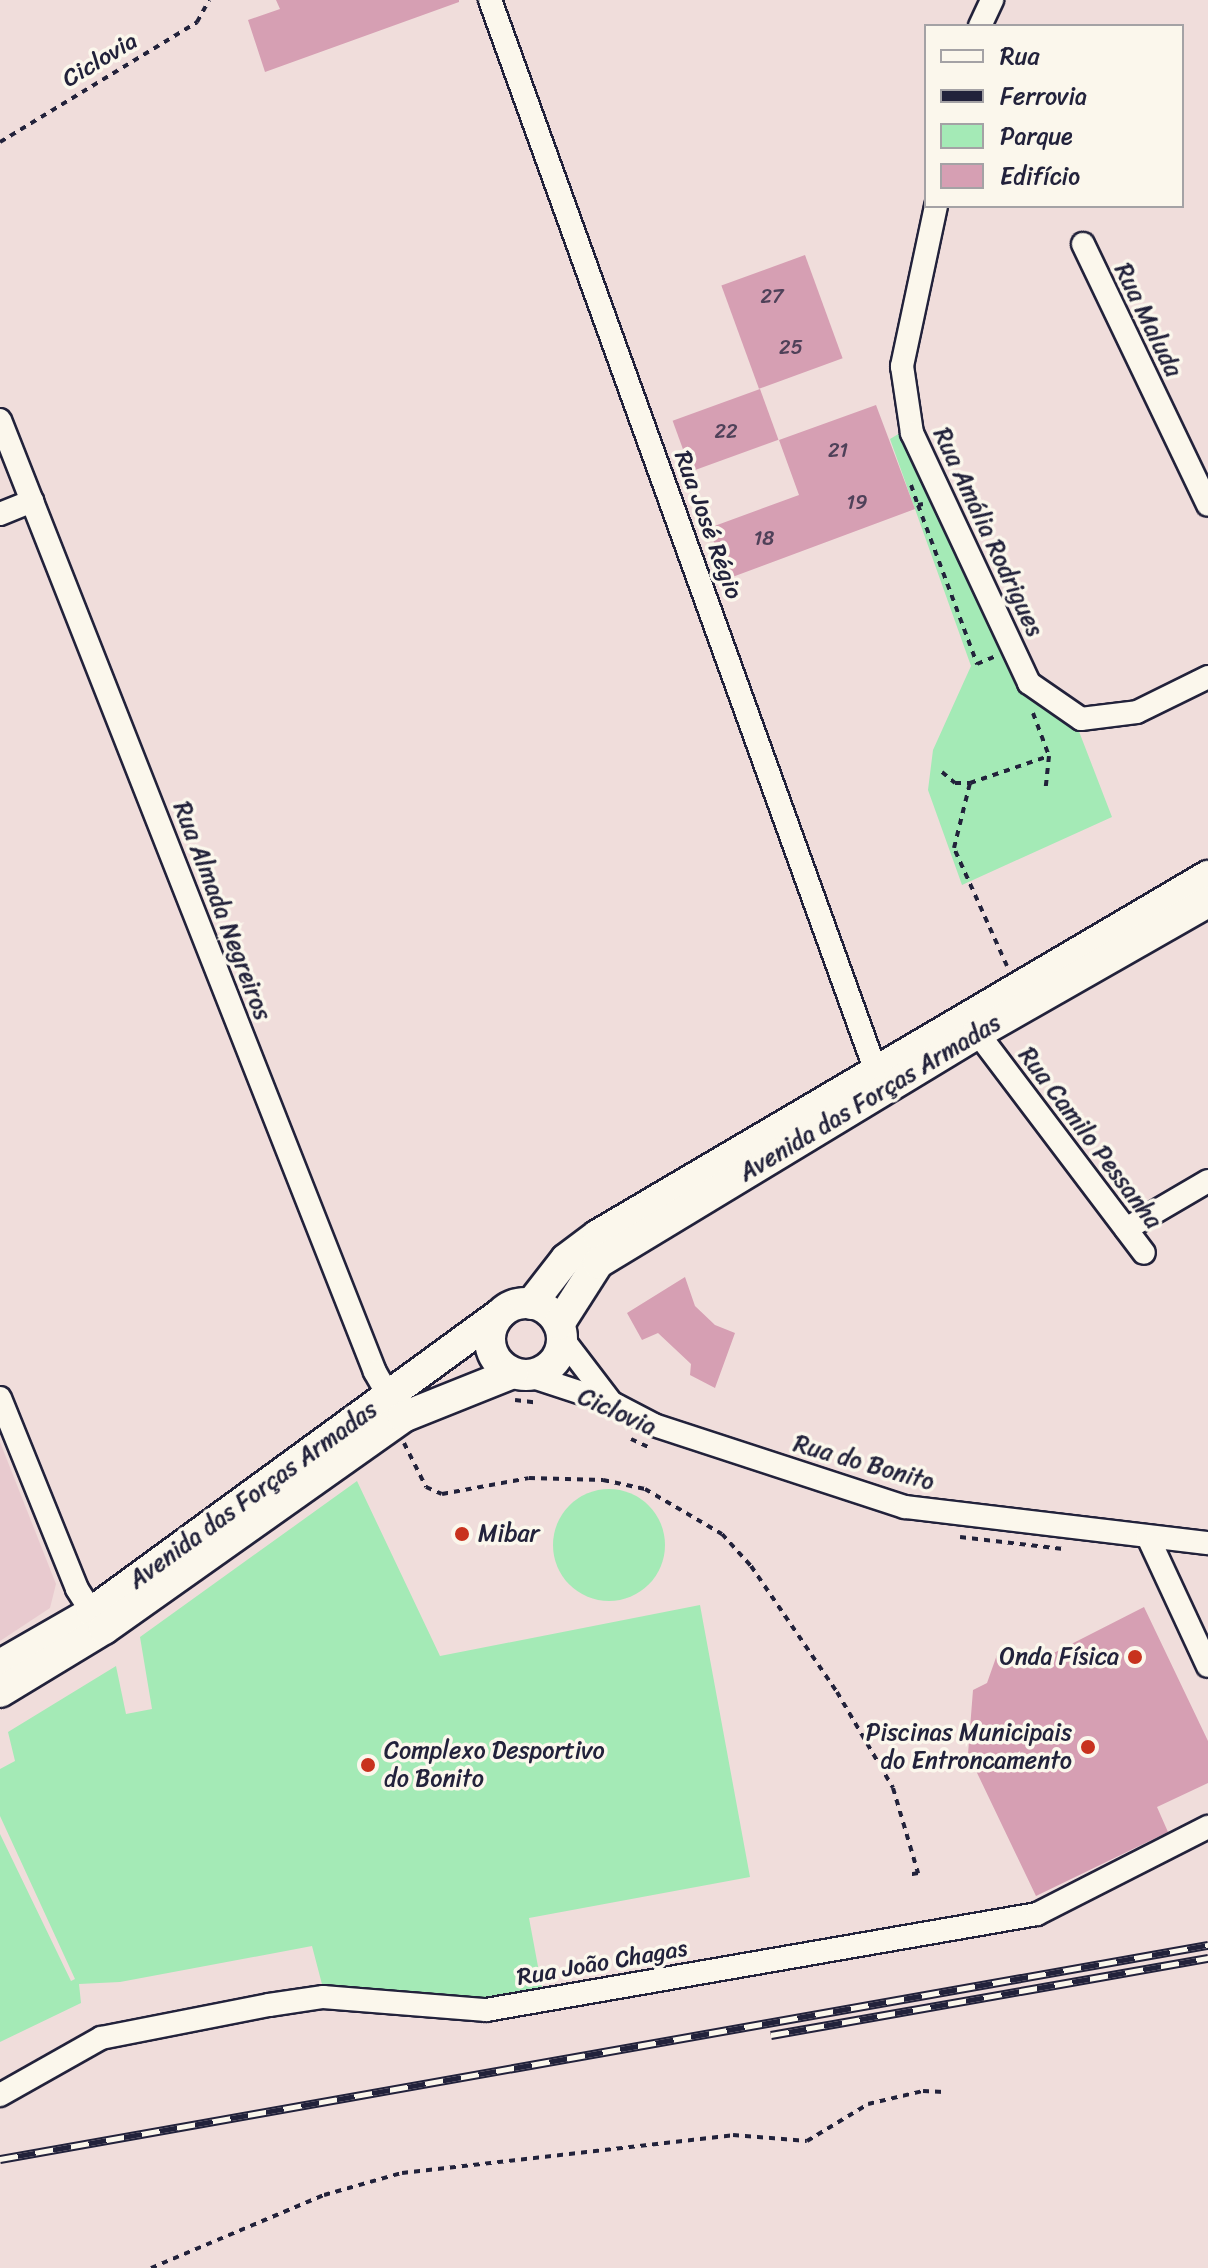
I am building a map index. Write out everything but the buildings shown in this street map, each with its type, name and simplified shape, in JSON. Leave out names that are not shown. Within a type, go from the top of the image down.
[{"type":"street","name":"Rua José Régio","points":[[490,0],[875,1069]]},
{"type":"street","points":[[981,24],[992,0]]},
{"type":"street","name":"Rua Amália Rodrigues","points":[[936,208],[902,366],[912,433],[1029,683]]},
{"type":"street","name":"Rua Maluda","points":[[1083,244],[1208,505]]},
{"type":"street","name":"Rua Almada Negreiros","points":[[0,420],[375,1372],[397,1417]]},
{"type":"street","points":[[0,514],[33,501]]},
{"type":"street","points":[[1029,683],[1081,719],[1137,712],[1208,677]]},
{"type":"street","name":"Avenida das Forças Armadas","points":[[560,1331],[598,1263],[971,1024],[1016,986],[1208,876]]},
{"type":"street","name":"Avenida das Forças Armadas","points":[[531,1304],[566,1259],[640,1208],[875,1069],[971,1024],[1208,902]]},
{"type":"street","name":"Rua Camilo Pessanha","points":[[971,1024],[1144,1253]]},
{"type":"street","points":[[1126,1229],[1208,1181]]},
{"type":"street","points":[[531,1304],[560,1331],[556,1359],[516,1383],[491,1347],[500,1314],[531,1304]]},
{"type":"street","name":"Avenida das Forças Armadas","points":[[0,1692],[98,1621],[397,1417],[500,1314]]},
{"type":"street","name":"Rua do Bonito","points":[[560,1331],[612,1403]]},
{"type":"street","name":"Avenida das Forças Armadas","points":[[397,1417],[516,1383]]},
{"type":"street","name":"Rua do Bonito","points":[[516,1383],[612,1403],[654,1425],[905,1507],[1208,1543]]},
{"type":"street","points":[[0,1398],[51,1530],[98,1621]]},
{"type":"street","points":[[1148,1537],[1208,1666]]},
{"type":"street","name":"Avenida das Forças Armadas","points":[[0,1665],[98,1621]]},
{"type":"street","name":"Rua João Chagas","points":[[0,2095],[101,2038],[269,2005],[323,1997],[486,2010],[1037,1914],[1208,1827]]},
{"type":"path","name":"Ciclovia","points":[[0,142],[197,22],[209,0]]},
{"type":"path","points":[[942,497],[918,505],[977,664],[1014,650]]},
{"type":"path","points":[[1029,683],[1029,701],[1049,756],[1046,787]]},
{"type":"path","points":[[942,772],[955,783],[970,783],[1049,756]]},
{"type":"path","points":[[970,783],[954,848],[1016,986]]},
{"type":"path","name":"Ciclovia","points":[[516,1383],[549,1404]]},
{"type":"path","points":[[397,1417],[426,1487],[442,1494],[529,1478],[603,1480],[645,1489],[722,1534],[751,1566],[837,1692],[886,1776],[918,1873],[908,1875]]},
{"type":"path","name":"Ciclovia","points":[[620,1432],[654,1449]]},
{"type":"path","points":[[953,1535],[1072,1550]]},
{"type":"path","points":[[151,2268],[312,2200],[388,2176],[733,2135],[807,2141],[868,2104],[923,2091],[944,2092]]},
{"type":"shaded area","points":[[0,1442],[56,1584],[50,1608],[0,1641]]},
{"type":"green space","points":[[905,430],[1020,680],[1075,721],[1112,817],[962,885],[928,790],[933,750],[971,666],[890,439]]},
{"type":"green space","name":"Complexo Desportivo do Bonito","points":[[357,1481],[440,1656],[700,1605],[750,1877],[529,1918],[542,1988],[467,2005],[324,1992],[312,1946],[120,1982],[79,1984],[81,2003],[0,2042],[0,1834],[71,1981],[75,1979],[0,1816],[0,1769],[15,1761],[8,1732],[116,1666],[126,1714],[152,1709],[140,1637]]},
{"type":"green space","points":[[609,1489],[631,1493],[649,1505],[661,1523],[665,1545],[661,1567],[649,1585],[631,1597],[609,1601],[587,1597],[569,1585],[557,1567],[553,1545],[557,1523],[569,1505],[587,1493]]},
{"type":"railway","points":[[0,2159],[1208,1945]]},
{"type":"railway","points":[[771,2035],[1208,1958]]},
{"type":"place","name":"Mibar","points":[[462,1534]]},
{"type":"place","name":"Onda Física","points":[[1135,1657]]},
{"type":"place","name":"Piscinas Municipais do Entroncamento","points":[[1088,1747]]},
{"type":"place","name":"Complexo Desportivo do Bonito","points":[[368,1765]]}]
